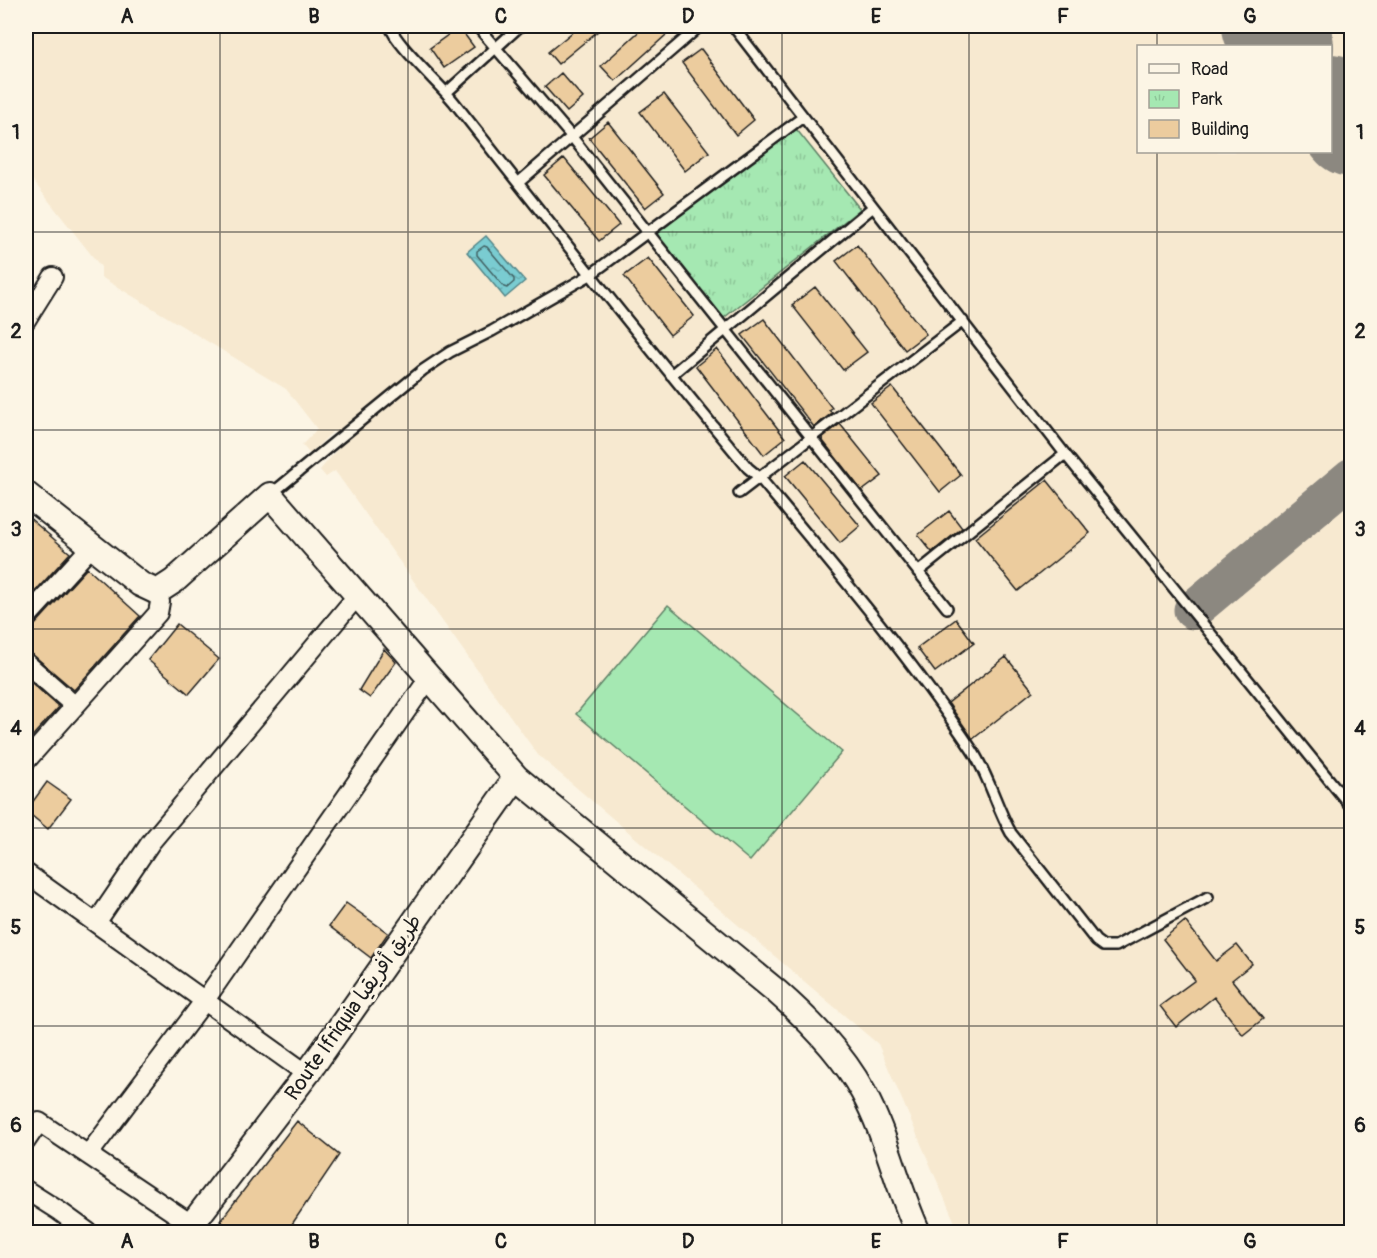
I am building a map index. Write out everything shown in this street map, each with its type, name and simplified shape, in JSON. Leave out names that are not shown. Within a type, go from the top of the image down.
[{"type":"street","points":[[26,320],[53,277]]},
{"type":"street","points":[[26,494],[140,584],[157,592],[160,602],[158,613],[26,761]]},
{"type":"street","points":[[157,592],[174,581],[270,495],[516,777],[776,991],[804,1016],[832,1047],[862,1091],[882,1136],[918,1233]]},
{"type":"street","points":[[26,618],[91,547]]},
{"type":"street","points":[[96,923],[151,842],[357,596]]},
{"type":"street","points":[[26,663],[75,706]]},
{"type":"street","points":[[88,1155],[205,1000],[429,678]]},
{"type":"street","name":"Route Ifriquia طريق أفريقيا","points":[[194,1230],[516,777]]},
{"type":"street","points":[[26,873],[307,1074]]},
{"type":"street","points":[[26,1141],[39,1122],[194,1230]]},
{"type":"street","points":[[26,1190],[88,1233]]},
{"type":"lane","points":[[390,26],[396,37],[447,92],[670,375],[748,468],[759,477],[889,635],[973,752],[1011,832],[1096,941],[1103,946],[1116,946],[1208,897]]},
{"type":"lane","points":[[477,26],[572,137],[947,608]]},
{"type":"lane","points":[[447,92],[520,26]]},
{"type":"lane","points":[[518,183],[700,26]]},
{"type":"lane","points":[[733,26],[1065,454],[1352,808]]},
{"type":"lane","points":[[270,495],[423,370],[450,352],[492,331],[590,274],[649,233],[803,117]]},
{"type":"lane","points":[[670,375],[873,207]]},
{"type":"lane","points":[[739,493],[963,321]]},
{"type":"lane","points":[[918,572],[1065,454]]},
{"type":"shaded area","points":[[26,26],[1351,26],[1351,1232],[959,1232],[878,1044],[538,755],[335,471],[326,477],[320,470],[341,445],[333,431],[310,454],[302,445],[317,429],[286,389],[101,277],[101,267],[26,172]]},
{"type":"green space","points":[[793,125],[860,209],[720,321],[653,237]]},
{"type":"green space","points":[[668,605],[842,752],[750,861],[576,714]]},
{"type":"water","points":[[486,236],[525,281],[505,298],[467,252]]},
{"type":"building","points":[[580,26],[604,26],[558,64],[548,52]]},
{"type":"building","points":[[645,26],[676,26],[615,81],[601,66]]},
{"type":"building","points":[[459,27],[474,47],[444,68],[430,48]]},
{"type":"building","points":[[701,49],[754,120],[736,135],[682,63]]},
{"type":"building","points":[[561,73],[583,98],[567,112],[545,87]]},
{"type":"building","points":[[664,94],[709,152],[685,171],[640,112]]},
{"type":"building","points":[[608,122],[664,193],[645,208],[589,138]]},
{"type":"building","points":[[564,158],[619,225],[599,241],[544,175]]},
{"type":"building","points":[[857,245],[926,334],[905,350],[836,261]]},
{"type":"building","points":[[648,258],[694,316],[670,335],[624,276]]},
{"type":"building","points":[[815,287],[867,352],[843,370],[792,305]]},
{"type":"building","points":[[764,319],[832,408],[829,410],[832,413],[814,427],[742,335]]},
{"type":"building","points":[[717,349],[785,438],[764,455],[696,366]]},
{"type":"building","points":[[892,387],[961,475],[940,492],[871,403]]},
{"type":"building","points":[[840,424],[882,476],[862,491],[822,438]]},
{"type":"building","points":[[805,460],[860,526],[840,543],[785,476]]},
{"type":"building","points":[[1047,480],[1090,533],[1018,591],[975,538]]},
{"type":"building","points":[[949,511],[962,528],[932,552],[918,535]]},
{"type":"building","points":[[26,515],[70,553],[30,597],[26,594]]},
{"type":"building","points":[[87,568],[140,616],[74,690],[33,655],[26,652],[26,631],[34,626]]},
{"type":"building","points":[[956,619],[974,643],[935,672],[917,648]]},
{"type":"building","points":[[177,624],[219,659],[189,694],[148,660]]},
{"type":"building","points":[[384,649],[396,662],[370,698],[359,690]]},
{"type":"building","points":[[1006,657],[1033,691],[973,739],[948,703]]},
{"type":"building","points":[[26,678],[59,707],[26,743]]},
{"type":"building","points":[[47,782],[71,799],[48,829],[26,811]]},
{"type":"building","points":[[346,903],[388,933],[371,958],[329,926]]},
{"type":"building","points":[[1185,921],[1216,961],[1237,945],[1252,964],[1232,980],[1263,1019],[1243,1035],[1214,997],[1176,1027],[1160,1006],[1195,980],[1163,939]]},
{"type":"building","points":[[297,1121],[339,1155],[286,1233],[235,1233],[220,1221]]},
{"type":"taxiway","points":[[1193,610],[1352,477]]},
{"type":"runway","points":[[1270,26],[1285,45]]},
{"type":"runway","points":[[1332,104],[1352,129]]}]
